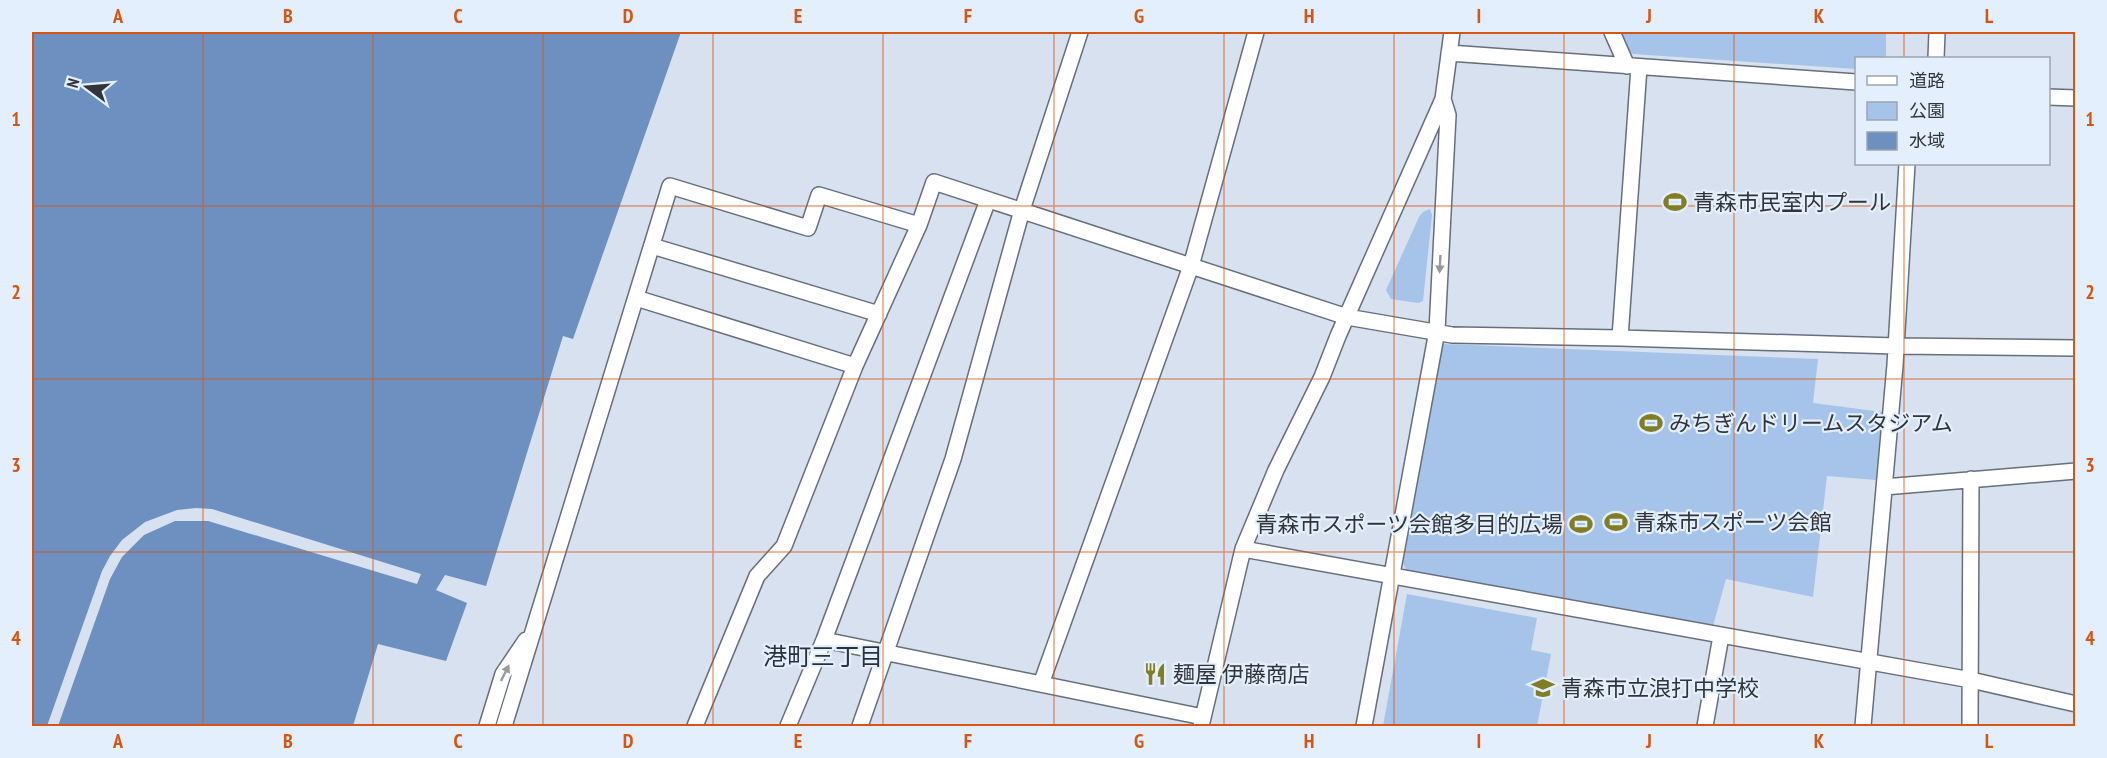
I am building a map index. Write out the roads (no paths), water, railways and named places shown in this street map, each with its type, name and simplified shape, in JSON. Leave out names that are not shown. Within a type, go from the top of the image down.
[{"type":"street","points":[[860,726],[953,459],[1022,210],[1080,32]]},
{"type":"street","points":[[1041,684],[1191,266],[1256,32]]},
{"type":"street","points":[[824,640],[1041,684],[1202,722],[1243,549],[1276,470],[1322,377],[1443,99],[1452,32]]},
{"type":"street","points":[[1612,32],[1633,66],[1620,338]]},
{"type":"street","points":[[1936,32],[1936,57]]},
{"type":"street","points":[[1449,53],[1855,82]]},
{"type":"street","points":[[2050,97],[2076,98]]},
{"type":"street","points":[[1365,726],[1437,331],[1448,115],[1443,99]]},
{"type":"street","points":[[1863,726],[1896,346],[1907,165]]},
{"type":"street","points":[[695,726],[757,576],[784,546],[855,366],[919,225],[934,182],[1347,317],[1452,335],[2076,348]]},
{"type":"street","points":[[504,726],[670,186],[808,228],[819,195],[919,225]]},
{"type":"street","points":[[788,726],[824,640],[988,200]]},
{"type":"street","points":[[652,246],[879,314]]},
{"type":"street","points":[[636,298],[855,366]]},
{"type":"street","points":[[1884,487],[2076,471]]},
{"type":"street","points":[[1971,479],[1971,726]]},
{"type":"street","points":[[1243,549],[1971,680],[2076,704]]},
{"type":"street","points":[[487,726],[503,674],[536,624]]},
{"type":"street","points":[[1705,726],[1721,636]]},
{"type":"water","points":[[32,32],[681,32],[573,339],[563,336],[486,586],[445,575],[436,590],[467,603],[446,661],[378,644],[353,726],[32,726]]},
{"type":"place","name":"青森市民室内プール","points":[[1675,202]]},
{"type":"place","name":"みちぎんドリームスタジアム","points":[[1651,423]]},
{"type":"place","name":"青森市スポーツ会館","points":[[1616,522]]},
{"type":"place","name":"青森市スポーツ会館多目的広場","points":[[1581,524]]},
{"type":"place","name":"麺屋 伊藤商店","points":[[1155,674]]},
{"type":"place","name":"青森市立浪打中学校","points":[[1543,688]]},
{"type":"district","name":"港町三丁目","points":[[823,656]]}]
